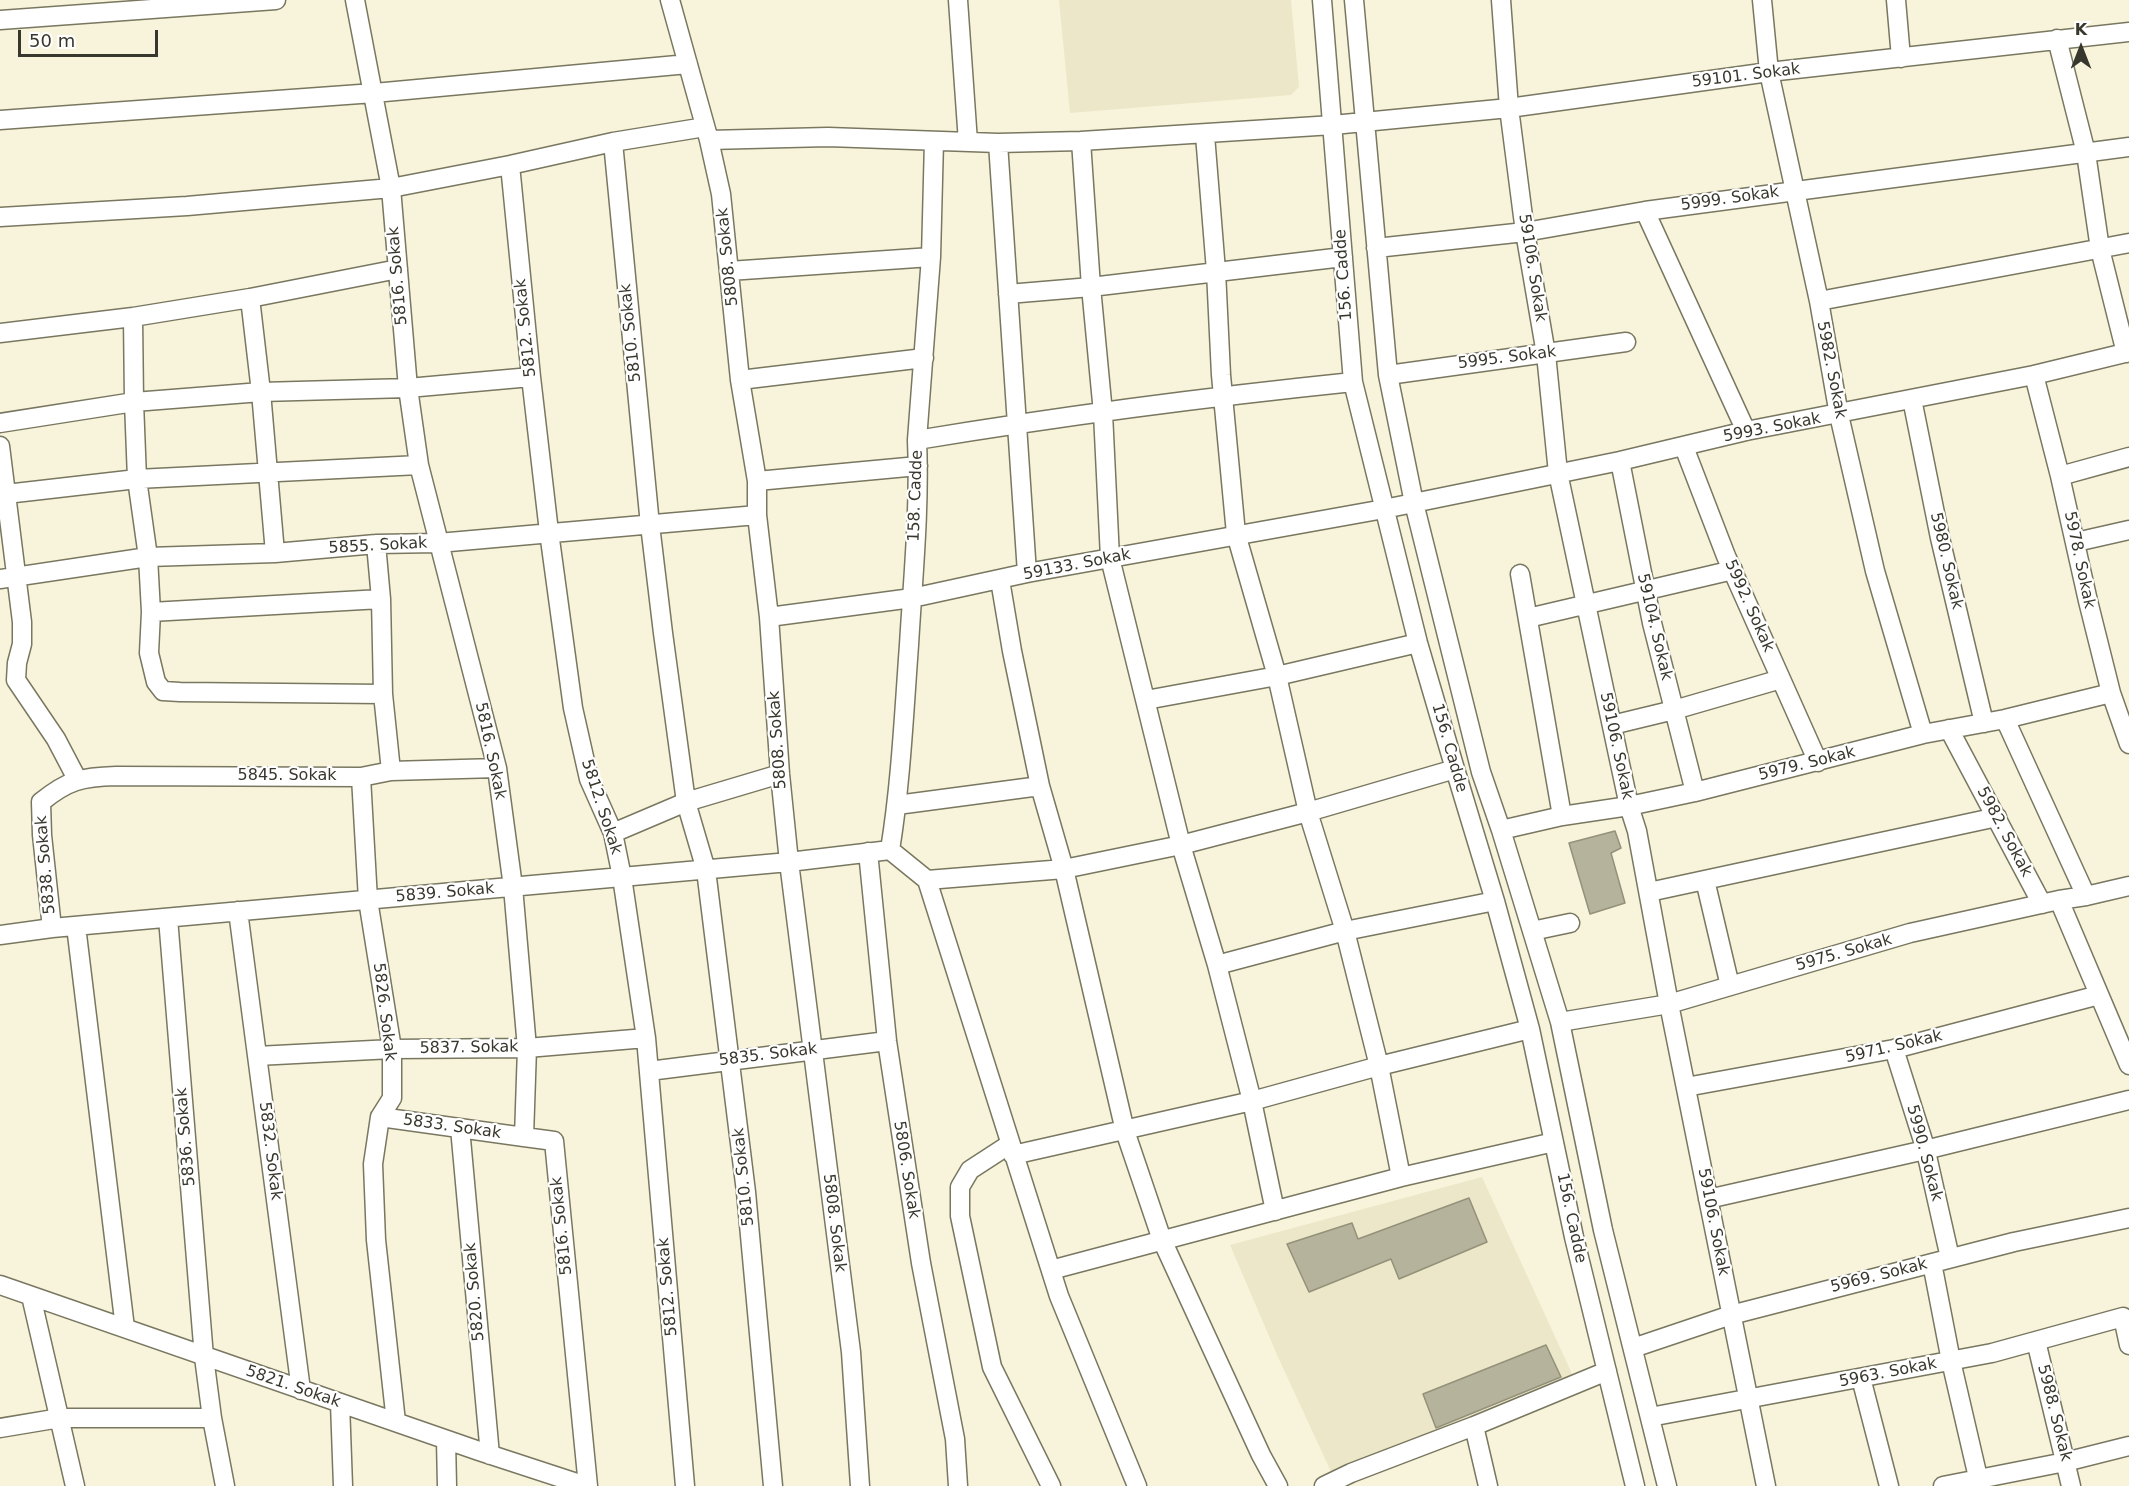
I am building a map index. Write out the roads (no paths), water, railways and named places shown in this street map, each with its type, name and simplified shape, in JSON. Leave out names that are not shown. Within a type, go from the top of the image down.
[{"type":"street","points":[[0,20],[276,0]]},
{"type":"street","name":"5816. Sokak","points":[[355,0],[391,188],[408,388],[419,465],[497,768],[513,887],[526,1048],[524,1137],[554,1141],[587,1486]]},
{"type":"street","name":"5808. Sokak","points":[[670,0],[721,194],[740,380],[757,482],[757,515],[769,617],[780,774],[789,862],[851,1352],[860,1486]]},
{"type":"street","points":[[958,0],[968,142]]},
{"type":"street","name":"156. Cadde","points":[[1322,0],[1353,382],[1418,643],[1496,901],[1530,1029],[1574,1237],[1635,1486]]},
{"type":"street","name":"156. Cadde","points":[[1354,0],[1388,375],[1414,503],[1481,772],[1560,1022],[1604,1230],[1667,1486]]},
{"type":"street","name":"59106. Sokak","points":[[1501,0],[1509,108],[1525,232],[1546,354],[1558,473],[1629,806],[1637,831],[1669,1004],[1766,1486]]},
{"type":"street","name":"5982. Sokak","points":[[1762,0],[1769,72],[1819,301],[1839,415],[1875,571],[1923,734]]},
{"type":"street","points":[[1896,0],[1901,58]]},
{"type":"street","name":"59101. Sokak","points":[[0,217],[187,206],[391,188],[613,142],[707,134],[998,143],[1204,135],[1333,125],[1509,108],[1769,72],[2129,32]]},
{"type":"street","points":[[2057,39],[2086,153],[2100,249],[2128,353]]},
{"type":"street","points":[[0,120],[374,93],[688,64]]},
{"type":"street","points":[[1204,135],[1216,271],[1221,375],[1236,534],[1277,676],[1308,812],[1345,931],[1379,1066],[1401,1177]]},
{"type":"street","name":"158. Cadde","points":[[890,850],[897,805],[912,598],[918,466],[917,440],[931,257],[934,141]]},
{"type":"street","points":[[1081,141],[1091,287],[1104,413],[1110,558],[1181,845],[1217,965],[1252,1101],[1275,1211]]},
{"type":"street","name":"5810. Sokak","points":[[613,142],[650,525],[686,802],[706,870],[746,1192],[773,1486]]},
{"type":"street","points":[[998,143],[1027,573]]},
{"type":"street","name":"5999. Sokak","points":[[1376,248],[1525,232],[1645,211],[1793,190],[2129,147]]},
{"type":"street","name":"5812. Sokak","points":[[510,165],[531,377],[573,708],[589,779],[613,833],[622,877],[646,1038],[685,1486]]},
{"type":"street","points":[[1645,211],[1746,431]]},
{"type":"street","points":[[1819,301],[2129,243]]},
{"type":"street","points":[[729,271],[931,257]]},
{"type":"street","points":[[1008,294],[1091,287],[1343,257]]},
{"type":"street","points":[[0,333],[133,317],[250,298],[398,269]]},
{"type":"street","points":[[250,298],[275,553]]},
{"type":"street","points":[[133,317],[137,479],[148,557],[151,612],[149,653],[156,682],[163,691],[383,694]]},
{"type":"street","name":"5995. Sokak","points":[[1388,375],[1626,342]]},
{"type":"street","name":"5993. Sokak","points":[[1384,508],[1620,461],[1746,431],[1839,415],[2034,375],[2128,353]]},
{"type":"street","points":[[740,380],[924,358]]},
{"type":"street","name":"5978. Sokak","points":[[2034,375],[2111,693],[2129,744]]},
{"type":"street","points":[[0,423],[134,402],[261,392],[408,388],[531,377]]},
{"type":"street","points":[[917,440],[1018,423],[1224,395],[1353,382]]},
{"type":"street","name":"5980. Sokak","points":[[1912,399],[1940,538],[1984,723]]},
{"type":"street","points":[[0,446],[6,494],[8,578],[22,622],[22,644],[17,663],[16,680],[56,739],[77,779]]},
{"type":"street","name":"5992. Sokak","points":[[1684,447],[1733,570],[1818,762]]},
{"type":"street","points":[[2060,476],[2129,458]]},
{"type":"street","name":"59104. Sokak","points":[[1620,461],[1645,590],[1695,792]]},
{"type":"street","points":[[6,494],[137,479],[419,465]]},
{"type":"street","points":[[757,482],[918,466]]},
{"type":"street","name":"59133. Sokak","points":[[769,617],[912,598],[1027,573],[1384,508]]},
{"type":"street","name":"5855. Sokak","points":[[8,578],[148,557],[275,553],[376,544],[438,543],[757,515]]},
{"type":"street","points":[[2076,542],[2129,530]]},
{"type":"street","points":[[376,544],[381,599],[383,694],[391,771]]},
{"type":"street","points":[[1528,618],[1733,570]]},
{"type":"street","points":[[1520,574],[1562,816]]},
{"type":"street","points":[[1000,580],[1040,786],[1064,869],[1125,1131],[1162,1240],[1261,1455],[1278,1486]]},
{"type":"street","points":[[151,612],[381,599]]},
{"type":"street","points":[[1146,700],[1277,676],[1418,643]]},
{"type":"street","points":[[1612,725],[1674,710],[1781,679]]},
{"type":"street","name":"5979. Sokak","points":[[1501,830],[1562,816],[1629,806],[1695,792],[1923,734],[2005,719],[2111,693]]},
{"type":"street","points":[[2005,719],[2086,896]]},
{"type":"street","name":"5982. Sokak","points":[[1949,729],[1997,818],[2050,902],[2099,995],[2129,1065]]},
{"type":"street","name":"5845. Sokak","points":[[77,779],[116,776],[361,777],[391,771],[497,768]]},
{"type":"street","points":[[927,880],[1064,869],[1181,845],[1455,770]]},
{"type":"street","points":[[613,833],[686,802],[780,774]]},
{"type":"street","name":"5826. Sokak","points":[[361,777],[368,900],[392,1049],[392,1098],[380,1118],[373,1164],[375,1229],[396,1422]]},
{"type":"street","name":"5838. Sokak","points":[[52,928],[42,835],[41,802],[54,791],[77,779]]},
{"type":"street","points":[[897,805],[1040,786]]},
{"type":"street","points":[[1649,892],[1997,818]]},
{"type":"street","points":[[890,850],[927,880],[1059,1296],[1137,1486]]},
{"type":"street","name":"5839. Sokak","points":[[0,935],[52,928],[706,870],[890,850]]},
{"type":"street","name":"5806. Sokak","points":[[867,852],[887,1041],[921,1263],[955,1439],[958,1486]]},
{"type":"street","points":[[1706,880],[1730,986]]},
{"type":"street","name":"5975. Sokak","points":[[1560,1022],[1669,1004],[1910,933],[2129,886]]},
{"type":"street","points":[[1217,965],[1345,931],[1496,901]]},
{"type":"street","name":"5832. Sokak","points":[[238,911],[301,1390]]},
{"type":"street","name":"5836. Sokak","points":[[168,918],[204,1357],[212,1418],[225,1486]]},
{"type":"street","points":[[1532,932],[1570,923]]},
{"type":"street","name":"5838. Sokak","points":[[76,926],[125,1329]]},
{"type":"street","name":"5971. Sokak","points":[[1686,1087],[1894,1049],[2099,995]]},
{"type":"street","points":[[1051,1486],[992,1367],[960,1216],[960,1187],[970,1170],[1012,1149],[1125,1131],[1252,1101],[1379,1066],[1530,1029]]},
{"type":"street","name":"5837. Sokak","points":[[257,1056],[392,1049],[526,1048],[646,1038]]},
{"type":"street","name":"5835. Sokak","points":[[649,1071],[887,1041]]},
{"type":"street","name":"5990. Sokak","points":[[1894,1049],[1925,1150],[1950,1258]]},
{"type":"street","points":[[1708,1199],[1925,1150],[2129,1100]]},
{"type":"street","name":"5833. Sokak","points":[[380,1118],[524,1137]]},
{"type":"street","name":"5820. Sokak","points":[[460,1128],[490,1455]]},
{"type":"street","points":[[1051,1270],[1401,1177],[1554,1142]]},
{"type":"street","name":"5969. Sokak","points":[[1633,1348],[1731,1315],[2014,1242],[2129,1218]]},
{"type":"street","points":[[1932,1263],[1951,1361],[1979,1483]]},
{"type":"street","name":"5821. Sokak","points":[[0,1285],[490,1455],[549,1480],[587,1486]]},
{"type":"street","points":[[31,1296],[75,1486]]},
{"type":"street","name":"5963. Sokak","points":[[1650,1417],[1992,1353],[2123,1317],[2129,1346]]},
{"type":"street","name":"5988. Sokak","points":[[2036,1341],[2071,1486]]},
{"type":"street","points":[[1324,1486],[1354,1480],[1474,1426],[1607,1371]]},
{"type":"street","points":[[1861,1378],[1889,1486]]},
{"type":"street","points":[[340,1403],[343,1486]]},
{"type":"street","points":[[0,1428],[60,1418],[212,1418]]},
{"type":"street","points":[[1474,1426],[1488,1486]]},
{"type":"street","points":[[446,1440],[447,1486]]},
{"type":"street","points":[[1943,1486],[1979,1483],[2129,1446]]}]
